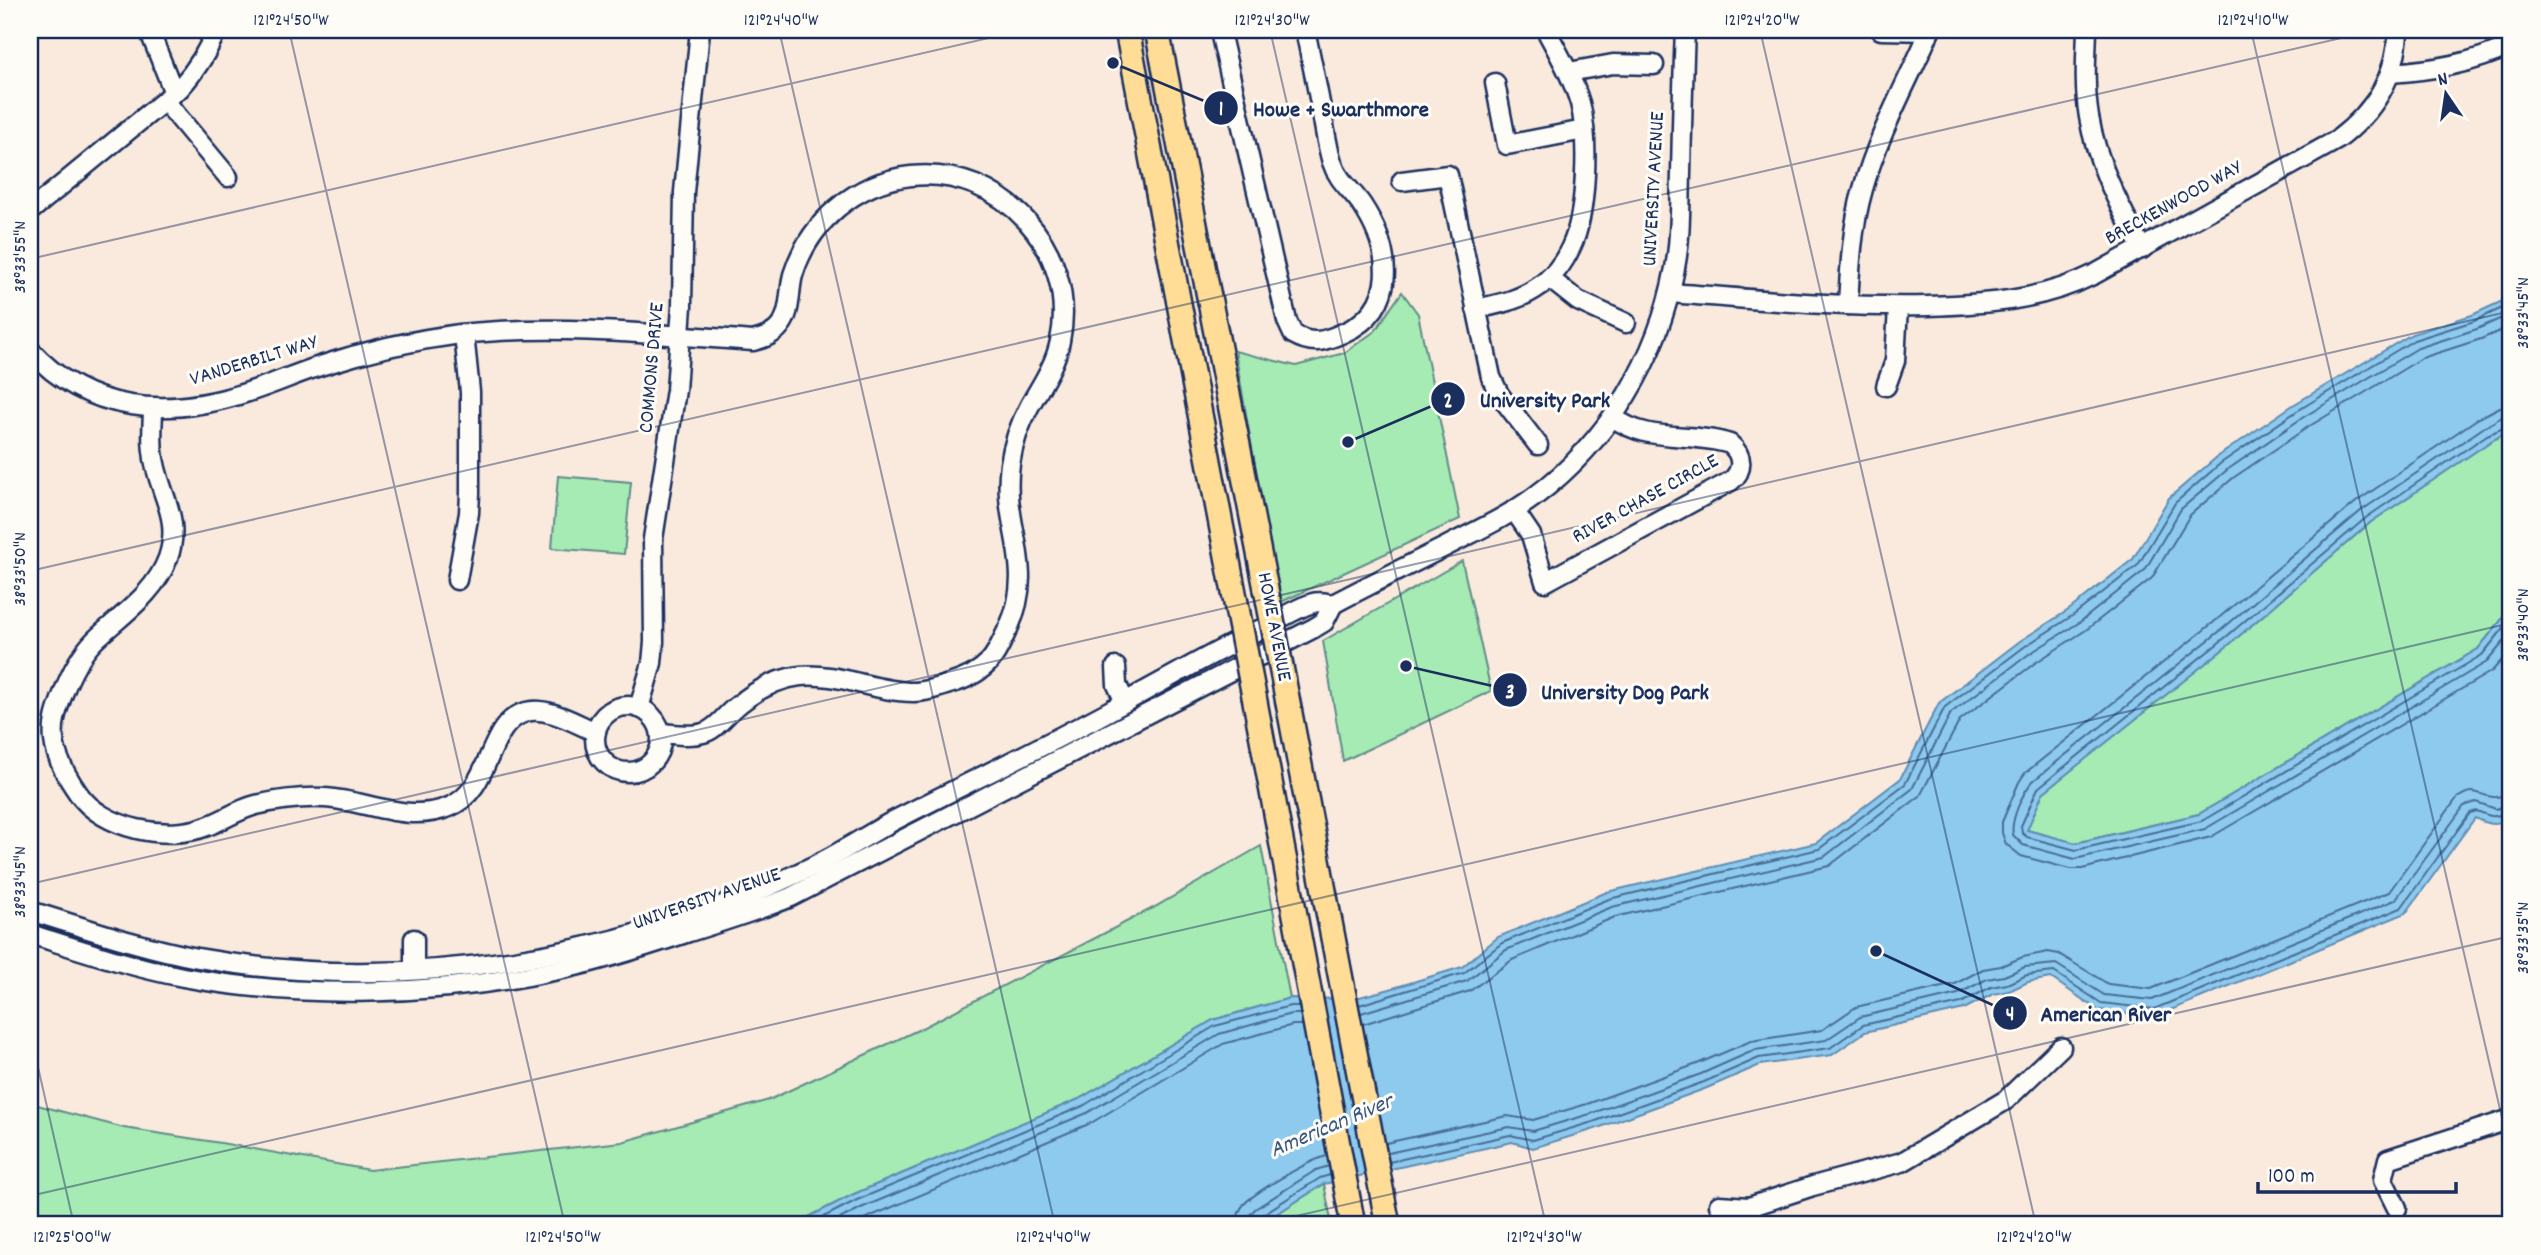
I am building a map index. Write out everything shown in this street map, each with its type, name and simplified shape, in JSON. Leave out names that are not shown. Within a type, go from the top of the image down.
[{"type":"main road","name":"HOWE AVENUE","points":[[1127,30],[1353,1225]]},
{"type":"main road","name":"HOWE AVENUE","points":[[1157,30],[1388,1225]]},
{"type":"street","points":[[149,30],[169,97],[228,177]]},
{"type":"street","points":[[30,211],[169,97],[195,71],[216,30]]},
{"type":"street","name":"COMMONS DRIVE","points":[[639,708],[652,663],[655,610],[653,539],[668,453],[681,337],[684,192],[700,30]]},
{"type":"street","points":[[1221,36],[1286,321],[1293,334],[1310,342],[1329,340],[1361,323],[1378,303],[1384,289],[1385,272],[1382,251],[1364,209],[1341,182],[1332,162],[1305,30]]},
{"type":"street","points":[[1476,309],[1517,299],[1549,278],[1571,247],[1577,230],[1586,155],[1584,130],[1580,105],[1569,72],[1546,30]]},
{"type":"street","name":"UNIVERSITY AVENUE","points":[[30,911],[147,947],[200,958],[302,970],[467,967],[572,951],[677,922],[813,866],[1315,602],[1333,604],[1514,510],[1564,472],[1613,417],[1645,363],[1670,293],[1679,228],[1685,30]]},
{"type":"street","points":[[1848,306],[1852,247],[1863,187],[1930,31],[1881,30]]},
{"type":"street","points":[[2087,30],[2086,89],[2094,142],[2109,185],[2141,249]]},
{"type":"street","name":"BRECKENWOOD WAY","points":[[1670,293],[1898,307],[1989,304],[2029,298],[2081,281],[2337,140],[2365,115],[2377,100],[2395,57],[2398,30]]},
{"type":"street","points":[[2390,73],[2446,67],[2484,57],[2511,45]]},
{"type":"street","points":[[1569,72],[1613,64],[1654,65]]},
{"type":"street","points":[[1495,83],[1507,145],[1584,130]]},
{"type":"street","points":[[1402,181],[1448,175],[1491,377],[1499,394],[1538,446]]},
{"type":"street","name":"VANDERBILT WAY","points":[[30,350],[58,376],[85,391],[115,403],[153,408],[187,407],[223,399],[365,352],[464,334],[558,330],[753,341],[769,336],[785,318],[796,265],[825,218],[862,191],[907,176],[948,177],[969,182],[1007,202],[1036,231],[1047,249],[1059,281],[1063,307],[1055,359],[1024,417],[1011,461],[1009,503],[1019,552],[1021,587],[1014,615],[1000,647],[990,661],[963,680],[914,692],[821,676],[795,677],[753,694],[707,732],[688,735],[661,733]]},
{"type":"street","points":[[1549,278],[1578,301],[1626,323]]},
{"type":"street","points":[[1886,386],[1895,361],[1898,307]]},
{"type":"street","points":[[457,580],[470,493],[470,392],[464,334]]},
{"type":"street","points":[[153,408],[153,451],[173,523],[168,558],[153,586],[86,651],[71,674],[54,718],[57,755],[85,803],[101,815],[129,828],[179,832],[206,827],[253,806],[285,800],[325,798],[400,813],[436,811],[467,796],[488,764],[500,732],[510,720],[525,712],[537,710],[551,713],[596,732]]},
{"type":"street","name":"RIVER CHASE CIRCLE","points":[[1514,510],[1531,535],[1545,582],[1731,481],[1739,472],[1741,461],[1730,444],[1646,434],[1630,429],[1613,417]]},
{"type":"street","name":"UNIVERSITY AVENUE","points":[[30,934],[146,969],[186,977],[287,989],[400,990],[453,986],[531,975],[580,964],[675,937],[791,897],[1324,622],[1333,604]]},
{"type":"street","points":[[1116,667],[1117,685],[1125,702]]},
{"type":"street","points":[[625,706],[639,708],[653,717],[661,733],[661,745],[657,755],[639,770],[616,769],[599,754],[596,732],[601,719],[612,710],[625,706]]},
{"type":"street","points":[[414,939],[414,969]]},
{"type":"street","points":[[1719,1205],[1749,1216],[1801,1189],[1902,1161],[2006,1100],[2060,1047]]},
{"type":"street","points":[[2397,1208],[2383,1180],[2388,1159],[2511,1119]]},
{"type":"green space","points":[[1402,292],[1418,314],[1460,519],[1279,603],[1235,351],[1296,366],[1344,353],[1375,331]]},
{"type":"green space","points":[[2511,430],[2511,608],[2478,649],[2199,814],[2075,843],[2027,830],[2042,793],[2231,643],[2371,522]]},
{"type":"green space","points":[[558,476],[631,482],[624,554],[552,548]]},
{"type":"green space","points":[[1462,561],[1491,691],[1343,761],[1323,641]]},
{"type":"green space","points":[[1261,846],[1290,998],[1213,1020],[1079,1099],[854,1194],[793,1225],[30,1225],[30,1103],[124,1128],[369,1170],[622,1142],[769,1100],[920,1029],[1153,908]]},
{"type":"green space","points":[[1324,1184],[1332,1225],[1259,1225]]},
{"type":"water","points":[[2511,297],[2511,430],[2371,522],[2231,643],[2043,793],[2027,830],[2076,843],[2199,814],[2478,649],[2511,608],[2511,818],[2493,824],[2475,818],[2406,913],[2154,1017],[2098,1010],[2051,978],[2028,982],[2009,991],[1993,994],[1964,1009],[1865,1032],[1832,1055],[1760,1065],[1707,1088],[1595,1129],[1533,1148],[1512,1142],[1324,1184],[1259,1225],[793,1225],[854,1194],[1079,1099],[1213,1020],[1290,998],[1352,999],[1390,989],[1462,967],[1498,937],[1607,892],[1816,843],[1900,779],[1939,703],[2020,641],[2070,609],[2133,559],[2169,498],[2217,457],[2293,405],[2412,334],[2472,315]]},
{"type":"place","name":"Howe + Swarthmore","points":[[1113,63]]},
{"type":"place","name":"University Park","points":[[1348,442]]},
{"type":"place","name":"University Dog Park","points":[[1406,666]]},
{"type":"place","name":"American River","points":[[1876,951]]}]
